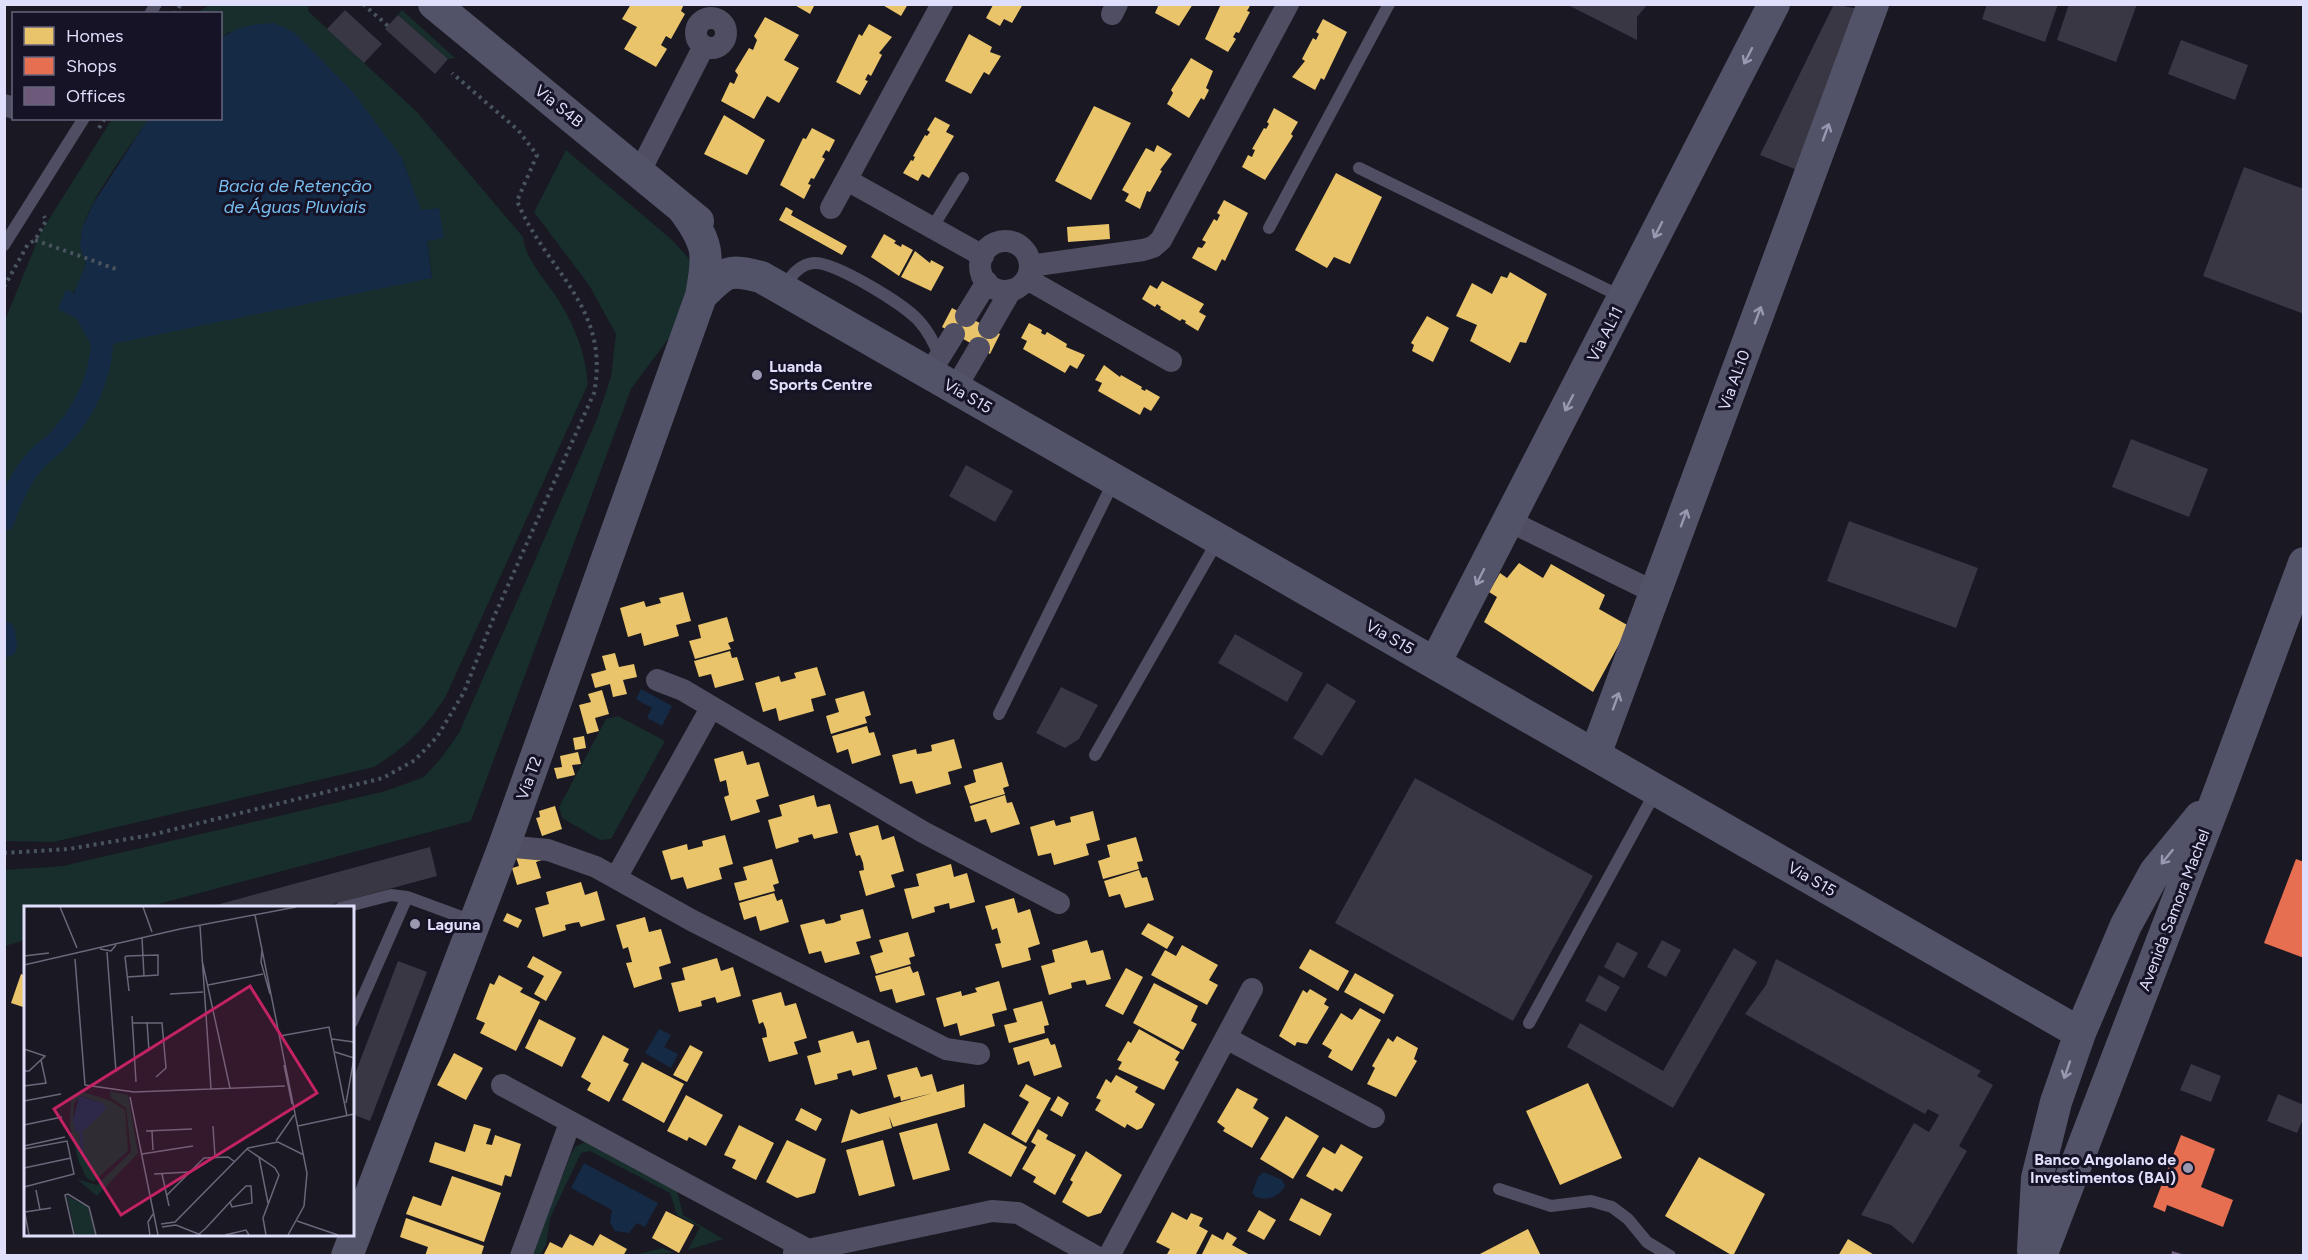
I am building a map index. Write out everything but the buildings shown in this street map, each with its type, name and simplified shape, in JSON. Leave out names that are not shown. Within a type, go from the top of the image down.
[{"type":"street","name":"Via S4B","points":[[434,4],[640,171],[705,227],[727,251],[772,284]]},
{"type":"street","points":[[831,208],[942,4]]},
{"type":"street","points":[[941,373],[984,338],[1023,279],[1022,249],[1011,242],[992,246],[983,256],[981,272],[987,282],[1002,291],[1023,279],[1143,250],[1153,247],[1161,240],[1288,4]]},
{"type":"street","name":"Via AL11","points":[[1435,663],[1774,4]]},
{"type":"street","name":"Via AL10","points":[[1596,755],[1873,4]]},
{"type":"street","points":[[640,171],[704,46],[713,48],[724,40],[722,12]]},
{"type":"street","points":[[847,180],[983,256]]},
{"type":"street","name":"Via S4B","points":[[683,209],[702,234],[706,252],[701,296]]},
{"type":"street","name":"Via S15","points":[[701,296],[722,275],[741,272],[772,284],[941,373],[1114,480],[2079,1033]]},
{"type":"street","points":[[1023,279],[1171,361]]},
{"type":"street","points":[[941,373],[960,325],[987,282]]},
{"type":"street","name":"Via T2","points":[[347,1256],[504,846],[701,296]]},
{"type":"street","points":[[1509,521],[1656,593]]},
{"type":"street","name":"Avenida Samora Machel","points":[[2041,1256],[2302,573]]},
{"type":"street","points":[[657,680],[683,690],[923,832],[1059,903]]},
{"type":"street","points":[[616,878],[711,708]]},
{"type":"street","points":[[2033,1256],[2037,1178],[2056,1102],[2079,1033],[2126,925],[2155,872],[2218,795]]},
{"type":"street","points":[[504,846],[559,853],[596,867],[693,921],[946,1049],[979,1054]]},
{"type":"street","points":[[1109,1256],[1252,989]]},
{"type":"street","points":[[1226,1038],[1374,1117]]},
{"type":"street","points":[[502,1085],[808,1250]]},
{"type":"street","points":[[521,1256],[570,1123]]},
{"type":"street","points":[[786,1256],[960,1217],[1004,1211],[1018,1214],[1095,1256]]},
{"type":"lane","points":[[1269,228],[1389,4]]},
{"type":"lane","points":[[4,245],[83,120]]},
{"type":"lane","points":[[1359,168],[1623,298]]},
{"type":"lane","points":[[932,228],[963,177]]},
{"type":"lane","points":[[772,284],[812,263],[828,265],[888,297],[919,320],[934,341],[941,373]]},
{"type":"lane","points":[[999,714],[1114,480]]},
{"type":"lane","points":[[1095,755],[1218,539]]},
{"type":"lane","points":[[1529,1023],[1656,790]]},
{"type":"lane","points":[[349,906],[391,895],[407,897],[475,922]]},
{"type":"lane","points":[[354,1017],[407,897]]},
{"type":"lane","points":[[1499,1189],[1551,1206],[1590,1201],[1612,1207],[1628,1219],[1647,1242],[1670,1256]]},
{"type":"path","points":[[363,4],[388,26]]},
{"type":"path","points":[[4,854],[69,849],[151,835],[383,778],[415,760],[437,737],[464,692],[493,619],[594,393],[599,367],[595,336],[583,309],[563,275],[525,221],[517,201],[537,155],[518,130],[452,73]]},
{"type":"path","points":[[4,287],[28,244],[34,240],[46,221],[44,217]]},
{"type":"path","points":[[34,240],[116,269]]},
{"type":"green space","points":[[210,5],[309,5],[308,11],[417,112],[523,237],[532,262],[559,301],[575,331],[585,361],[588,384],[445,698],[421,729],[405,745],[374,767],[53,842],[5,841],[5,320],[41,232],[111,120],[147,120],[104,184],[89,212],[81,236],[85,269],[76,288],[58,309],[76,317],[93,347],[432,277],[427,241],[439,208],[421,211],[402,158],[229,32],[222,38],[222,12],[198,12]]},
{"type":"green space","points":[[402,10],[455,58],[448,59],[398,15]]},
{"type":"green space","points":[[566,150],[672,240],[691,261],[693,276],[674,331],[631,389],[471,821],[151,906],[24,906],[24,940],[5,946],[5,870],[63,866],[386,791],[424,777],[442,757],[459,733],[597,419],[611,377],[616,334],[589,285],[534,212]]},
{"type":"green space","points":[[618,716],[665,741],[611,839],[600,840],[562,818],[559,807],[606,719]]},
{"type":"green space","points":[[585,1142],[677,1191],[683,1215],[723,1239],[688,1250],[700,1227],[677,1215],[670,1193],[590,1151],[581,1153],[550,1218],[546,1245],[540,1255],[531,1256],[571,1154],[575,1147]]},
{"type":"green space","points":[[663,1248],[674,1253],[633,1255]]},
{"type":"water","name":"Bacia de Retenção de Águas Pluviais","points":[[274,23],[294,32],[353,92],[402,158],[421,210],[439,208],[444,238],[427,241],[432,278],[93,348],[76,318],[58,309],[66,290],[74,293],[86,264],[80,247],[82,228],[93,204],[147,120],[222,120],[222,38],[246,26]]},
{"type":"water","points":[[641,689],[672,706],[662,726],[647,718],[652,708],[636,699]]},
{"type":"water","points":[[659,1029],[671,1035],[664,1047],[678,1054],[671,1068],[645,1053]]},
{"type":"water","points":[[584,1163],[658,1203],[645,1227],[637,1223],[629,1233],[615,1231],[610,1223],[612,1210],[571,1188]]},
{"type":"water","points":[[1264,1172],[1282,1180],[1285,1186],[1276,1195],[1260,1198],[1252,1193],[1258,1177]]},
{"type":"waterway","points":[[4,520],[24,475],[37,459],[61,437],[84,406],[98,371],[102,346]]},
{"type":"waterway","points":[[4,632],[6,646]]},
{"type":"place","name":"Luanda Sports Centre","points":[[757,375]]},
{"type":"place","name":"Laguna","points":[[415,924]]},
{"type":"place","name":"Banco Angolano de Investimentos (BAI)","points":[[2188,1168]]}]
